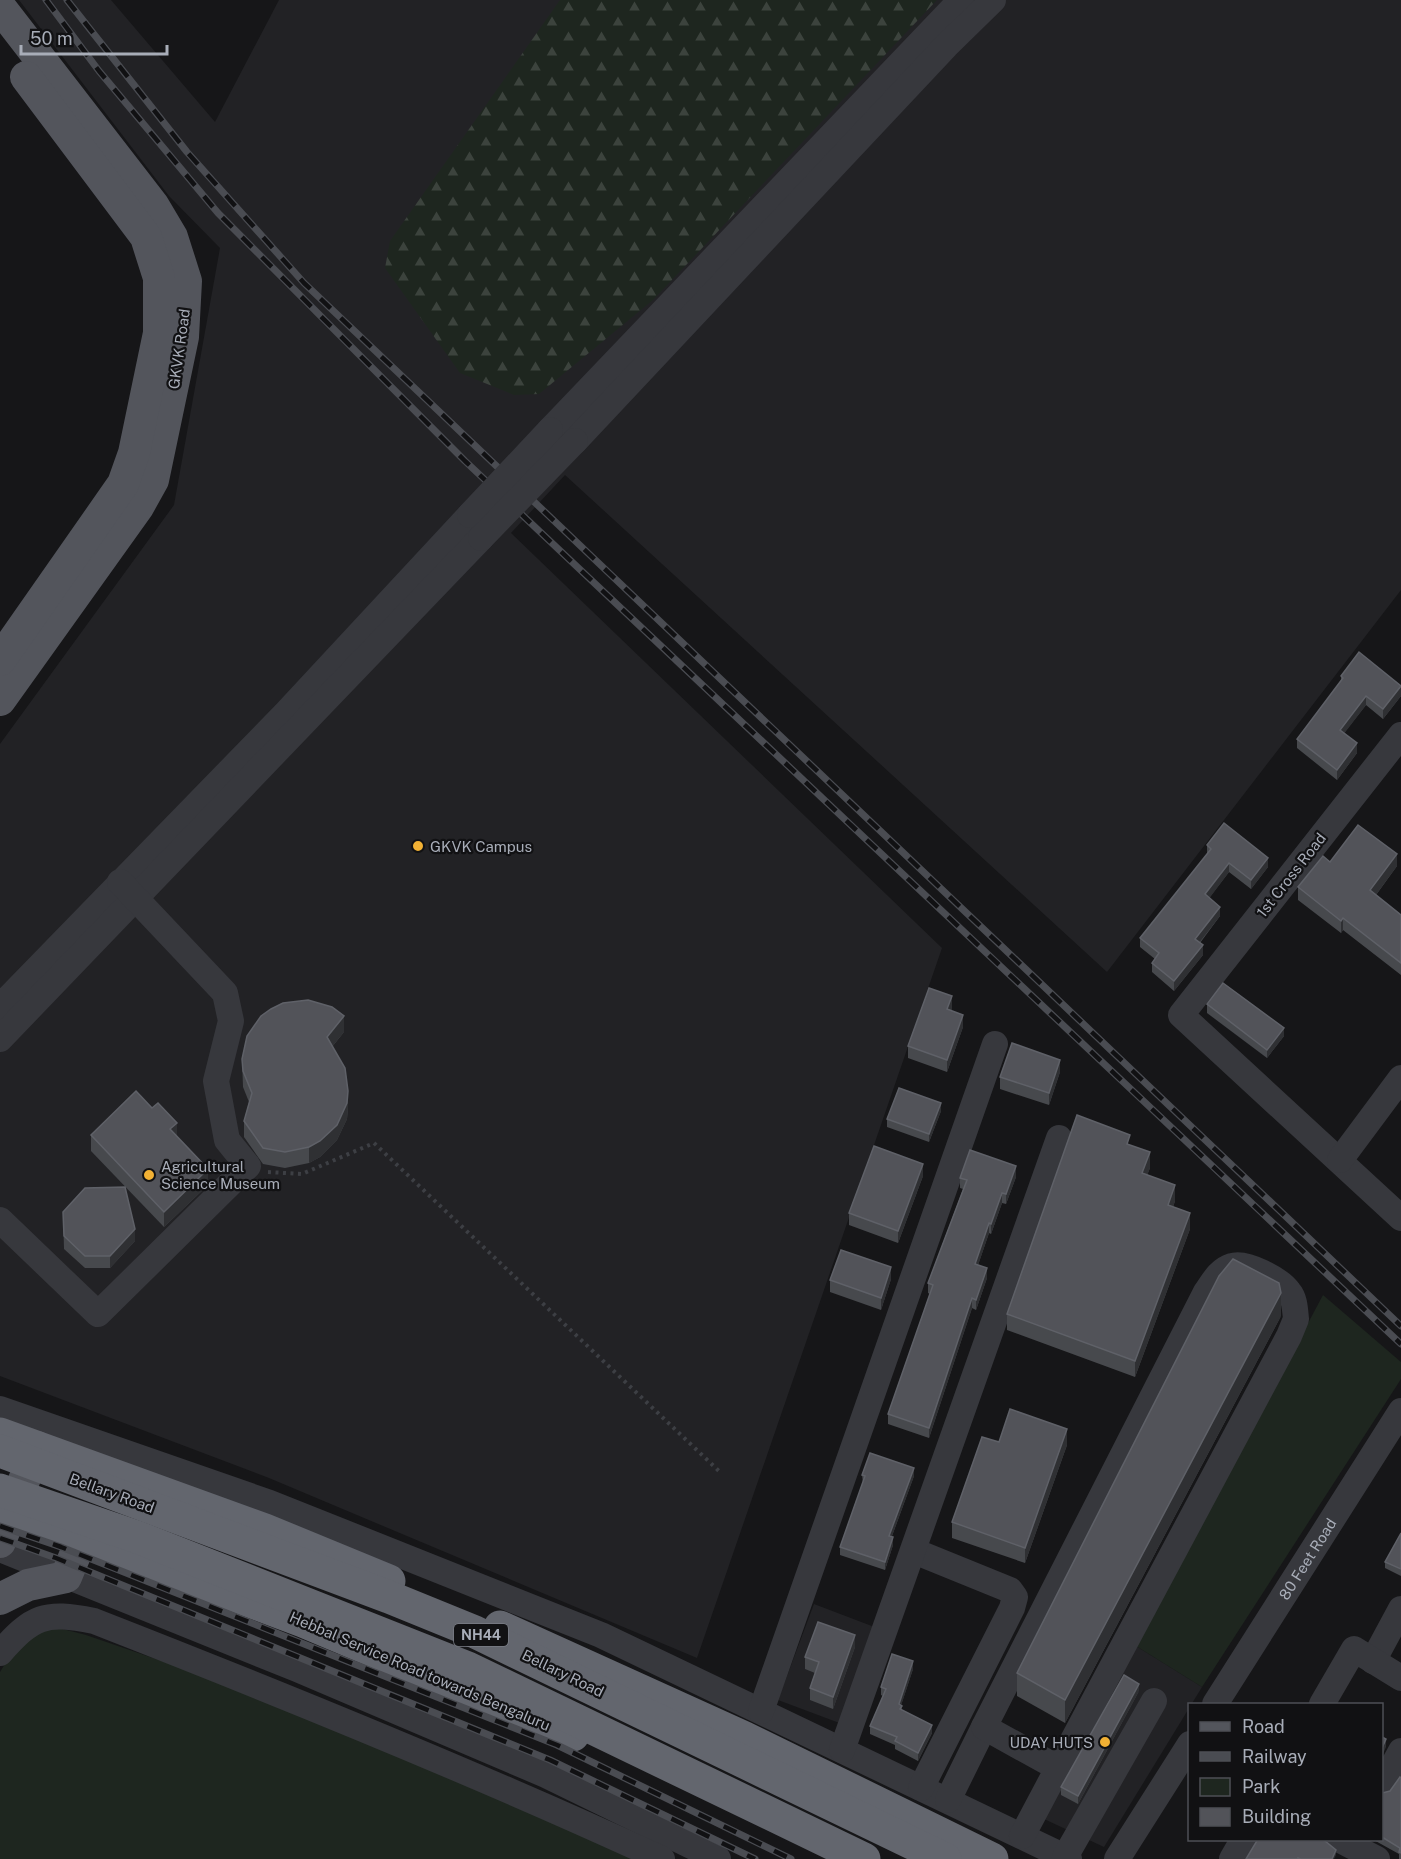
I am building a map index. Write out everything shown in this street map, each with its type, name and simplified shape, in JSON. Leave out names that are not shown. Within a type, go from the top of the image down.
[{"type":"highway","points":[[1,1418],[492,1623],[745,1738],[992,1859]]},
{"type":"highway","name":"Bellary Road","points":[[0,1451],[389,1596],[475,1632],[945,1859]]},
{"type":"highway","name":"Hebbal Service Road towards Bengaluru","points":[[4,1503],[82,1538],[303,1621],[470,1690],[615,1753],[828,1859]]},
{"type":"highway","name":"NH44","points":[[4,1503],[137,1537],[468,1668],[864,1859]]},
{"type":"main road","name":"GKVK Road","points":[[0,7],[153,205],[172,237],[168,264],[159,278],[159,333],[134,453],[123,484],[0,660]]},
{"type":"main road","name":"GKVK Road","points":[[0,43],[146,237],[168,264],[186,281],[183,337],[153,480],[132,517],[0,700]]},
{"type":"main road","points":[[0,1542],[4,1503],[41,1436]]},
{"type":"main road","points":[[0,1599],[28,1585],[66,1577],[82,1538]]},
{"type":"street","points":[[0,1039],[127,890],[285,714],[550,430],[958,14],[993,0]]},
{"type":"street","points":[[0,1007],[127,890],[481,538],[575,441],[958,14]]},
{"type":"street","name":"1st Cross Road","points":[[1340,1160],[1181,1015],[1401,735]]},
{"type":"street","points":[[0,1220],[98,1314],[248,1166],[227,1140],[216,1080],[231,1022],[225,993],[127,890]]},
{"type":"street","points":[[760,1711],[995,1044]]},
{"type":"street","points":[[1401,1078],[1340,1160],[1401,1218]]},
{"type":"street","points":[[842,1750],[1059,1138]]},
{"type":"street","points":[[948,1800],[1206,1292],[1220,1273],[1232,1265],[1246,1265],[1271,1277],[1289,1291],[1296,1319],[1022,1836]]},
{"type":"street","name":"80 Feet Road","points":[[1216,1703],[1401,1411]]},
{"type":"street","points":[[41,1436],[270,1503],[601,1635],[1067,1858],[1154,1701]]},
{"type":"street","points":[[0,1549],[297,1669],[546,1775],[718,1859]]},
{"type":"street","points":[[914,1551],[1010,1590],[1015,1597],[1012,1608],[921,1788]]},
{"type":"street","points":[[1373,1661],[1401,1609]]},
{"type":"street","points":[[0,1653],[19,1632],[41,1617],[68,1616],[94,1621],[263,1687],[525,1795],[662,1859]]},
{"type":"street","points":[[1323,1703],[1354,1649],[1401,1678]]},
{"type":"street","points":[[984,1727],[1058,1768]]},
{"type":"street","points":[[1117,1859],[1188,1747]]},
{"type":"street","points":[[1383,1784],[1401,1751]]},
{"type":"street","points":[[1232,1859],[1242,1841]]},
{"type":"street","points":[[1347,1841],[1377,1859]]},
{"type":"path","points":[[248,1166],[262,1172],[302,1173],[374,1143],[721,1473]]},
{"type":"shaded area","name":"GKVK Campus","points":[[19,0],[111,0],[215,122],[279,0],[1401,0],[1401,590],[1107,972],[565,475],[511,533],[942,948],[697,1658],[269,1478],[0,1376],[0,744],[174,505],[220,248],[169,196]]},
{"type":"shaded area","points":[[814,1604],[877,1628],[842,1724],[778,1700]]},
{"type":"shaded area","points":[[1136,1646],[1202,1687],[1192,1703],[1188,1703],[1188,1710],[1104,1847],[1042,1818]]},
{"type":"green space","points":[[560,0],[937,0],[653,300],[539,394],[514,395],[460,373],[385,268],[390,241]]},
{"type":"green space","points":[[1323,1295],[1401,1362],[1401,1379],[1202,1687],[1136,1646]]},
{"type":"green space","points":[[55,1627],[86,1635],[182,1668],[480,1784],[645,1859],[0,1859],[0,1672],[22,1643],[36,1634]]},
{"type":"building","points":[[1359,652],[1401,686],[1383,709],[1366,696],[1340,730],[1357,743],[1337,770],[1297,739],[1343,678],[1341,676]]},
{"type":"building","points":[[1224,823],[1268,858],[1251,880],[1229,863],[1205,894],[1220,907],[1195,939],[1203,945],[1174,981],[1152,963],[1159,953],[1140,938],[1211,849],[1207,845]]},
{"type":"building","points":[[1358,825],[1397,854],[1370,890],[1401,915],[1401,963],[1343,918],[1341,921],[1298,887],[1323,856],[1330,862]]},
{"type":"building","points":[[1223,983],[1284,1028],[1267,1050],[1207,1004]]},
{"type":"building","points":[[929,988],[952,996],[947,1009],[963,1015],[947,1060],[908,1046]]},
{"type":"building","points":[[308,1000],[332,1007],[344,1016],[327,1037],[345,1068],[347,1103],[337,1125],[320,1141],[309,1147],[285,1152],[263,1148],[244,1121],[252,1093],[243,1071],[242,1059],[247,1036],[261,1016],[271,1009],[283,1003]]},
{"type":"building","points":[[1012,1043],[1060,1060],[1049,1093],[1000,1077]]},
{"type":"building","points":[[899,1088],[941,1103],[929,1134],[887,1119]]},
{"type":"building","points":[[136,1091],[152,1108],[158,1103],[177,1123],[170,1129],[208,1169],[164,1212],[91,1135]]},
{"type":"building","points":[[1077,1115],[1130,1135],[1127,1144],[1150,1152],[1142,1173],[1175,1185],[1168,1205],[1190,1213],[1135,1361],[1007,1314]]},
{"type":"building","points":[[874,1146],[923,1164],[898,1231],[849,1213]]},
{"type":"building","points":[[970,1150],[1016,1166],[1006,1194],[1002,1193],[991,1224],[989,1223],[975,1264],[987,1268],[976,1300],[972,1298],[929,1428],[888,1414],[933,1285],[928,1283],[967,1180],[960,1178]]},
{"type":"building","points":[[125,1187],[135,1229],[110,1256],[85,1256],[64,1236],[63,1212],[85,1188]]},
{"type":"building","points":[[841,1250],[891,1267],[881,1298],[830,1280]]},
{"type":"building","points":[[1233,1259],[1279,1283],[1281,1293],[1065,1700],[1017,1673],[1219,1276]]},
{"type":"building","points":[[1010,1409],[1067,1429],[1025,1548],[952,1522],[982,1437],[999,1442]]},
{"type":"building","points":[[870,1453],[914,1468],[889,1536],[893,1537],[885,1562],[840,1547],[865,1476],[862,1475]]},
{"type":"building","points":[[1401,1533],[1401,1569],[1385,1562]]},
{"type":"building","points":[[818,1622],[855,1635],[833,1697],[810,1688],[819,1662],[805,1657]]},
{"type":"building","points":[[892,1654],[913,1661],[899,1704],[902,1706],[900,1709],[932,1725],[918,1753],[895,1741],[897,1737],[870,1726],[886,1689],[881,1687]]},
{"type":"building","points":[[1124,1675],[1139,1684],[1078,1796],[1061,1787]]},
{"type":"building","points":[[1400,1777],[1401,1853],[1400,1848],[1383,1838],[1383,1793],[1390,1791]]},
{"type":"building","points":[[1257,1841],[1325,1841],[1336,1850],[1332,1859],[1246,1859]]},
{"type":"railway","points":[[46,0],[99,71],[218,213],[465,461],[1401,1344]]},
{"type":"railway","points":[[67,0],[187,152],[304,283],[1401,1326]]},
{"type":"railway","points":[[0,1526],[61,1547],[557,1745],[791,1859]]},
{"type":"railway","points":[[0,1538],[56,1558],[550,1760],[755,1859]]},
{"type":"place","name":"GKVK Campus","points":[[418,846]]},
{"type":"place","name":"Agricultural Science Museum","points":[[149,1175]]},
{"type":"place","name":"UDAY HUTS","points":[[1105,1742]]}]
